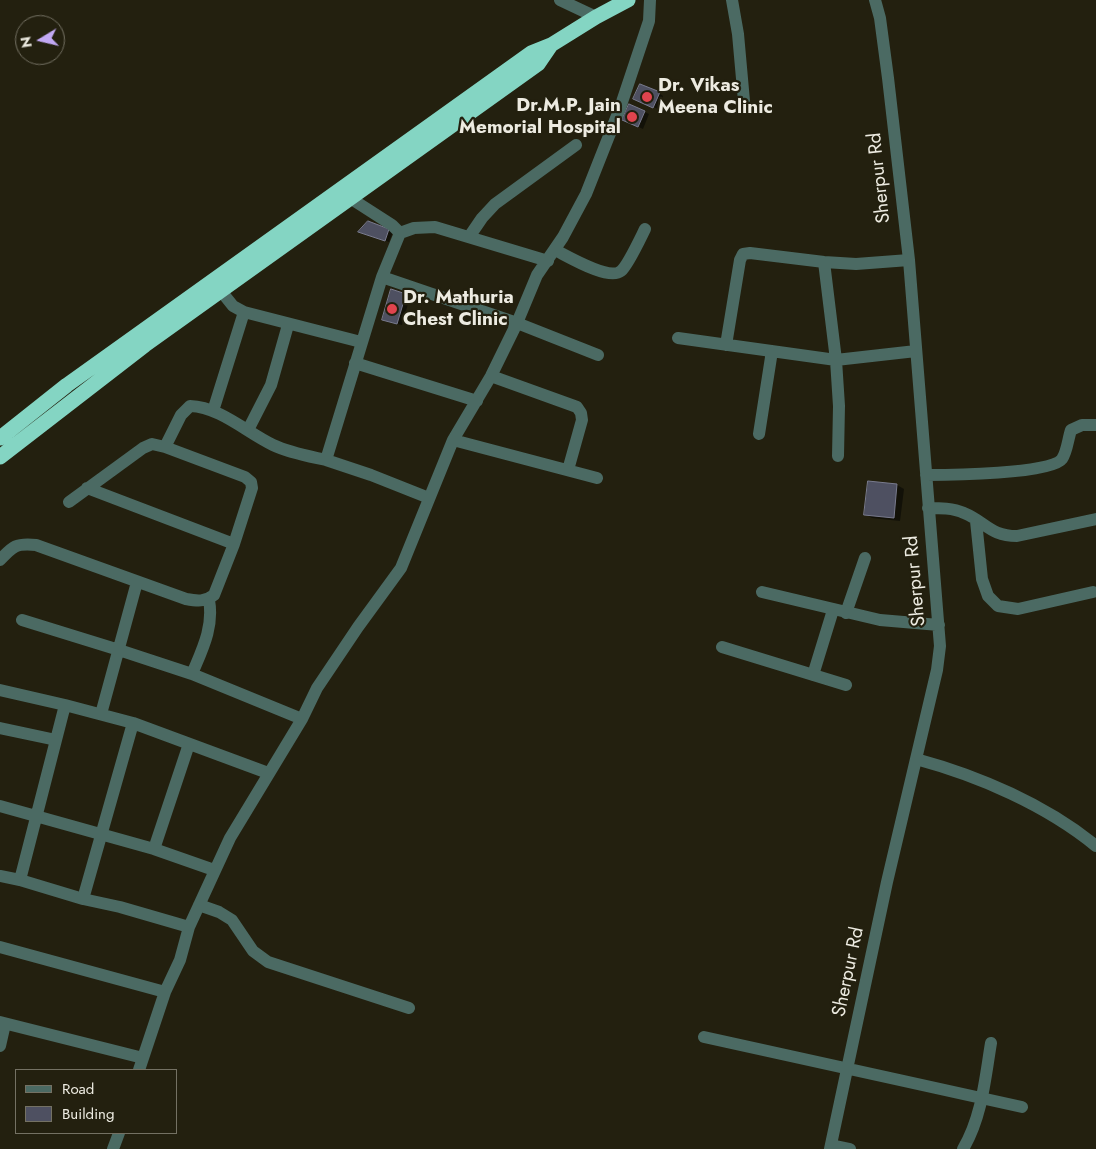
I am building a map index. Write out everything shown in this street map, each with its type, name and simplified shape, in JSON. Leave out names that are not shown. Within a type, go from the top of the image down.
[{"type":"highway","points":[[0,438],[68,385],[531,53],[551,45],[628,0]]},
{"type":"highway","points":[[0,457],[146,345],[538,64],[551,45]]},
{"type":"street","points":[[560,0],[596,17]]},
{"type":"street","points":[[139,1069],[165,992],[180,960],[189,927],[230,838],[302,720],[317,688],[401,568],[453,440],[491,376],[518,323],[537,276],[552,256],[586,194],[620,108],[649,21],[650,0]]},
{"type":"street","points":[[732,0],[738,34],[744,102]]},
{"type":"street","name":"Sherpur Rd","points":[[830,1147],[887,882],[937,670],[940,646],[909,260],[888,78],[880,18],[875,0]]},
{"type":"street","points":[[469,237],[482,218],[495,204],[576,145]]},
{"type":"street","points":[[350,198],[392,225],[400,233]]},
{"type":"street","points":[[326,460],[382,277],[400,233],[414,228],[435,227],[469,237],[552,256],[604,273],[614,274],[622,270],[645,230]]},
{"type":"street","points":[[726,345],[740,260],[743,254],[750,253],[856,264],[909,260]]},
{"type":"street","points":[[824,262],[836,360],[839,406],[838,456]]},
{"type":"street","points":[[382,277],[518,323],[598,355]]},
{"type":"street","points":[[221,291],[233,306],[244,312],[361,342]]},
{"type":"street","points":[[213,411],[244,312]]},
{"type":"street","points":[[248,430],[271,385],[288,324]]},
{"type":"street","points":[[678,338],[836,360],[916,351]]},
{"type":"street","points":[[759,434],[772,351]]},
{"type":"street","points":[[355,363],[476,402]]},
{"type":"street","points":[[491,376],[577,407],[581,413],[582,420],[568,470]]},
{"type":"street","points":[[165,447],[181,415],[190,406],[200,406],[213,411],[273,445],[293,453],[326,460],[371,475],[429,498]]},
{"type":"street","points":[[926,475],[990,473],[1054,465],[1063,459],[1071,430],[1082,425],[1096,425]]},
{"type":"street","points":[[453,440],[597,478]]},
{"type":"street","points":[[0,560],[12,547],[23,544],[36,545],[186,599],[209,600],[214,595],[234,544],[252,488],[251,482],[245,478],[165,447],[152,444],[143,448],[69,502]]},
{"type":"street","points":[[87,488],[234,544]]},
{"type":"street","points":[[928,508],[952,509],[965,513],[992,531],[1004,536],[1017,536],[1096,519]]},
{"type":"street","points":[[976,521],[982,579],[988,596],[998,606],[1018,609],[1093,592]]},
{"type":"street","points":[[846,613],[865,558]]},
{"type":"street","points":[[101,714],[137,582]]},
{"type":"street","points":[[762,592],[880,620],[939,625]]},
{"type":"street","points":[[192,674],[208,633],[211,611],[209,600]]},
{"type":"street","points":[[813,675],[833,610]]},
{"type":"street","points":[[22,620],[192,674],[302,720]]},
{"type":"street","points":[[722,647],[846,685]]},
{"type":"street","points":[[0,690],[133,723],[268,773]]},
{"type":"street","points":[[20,880],[65,705]]},
{"type":"street","points":[[83,899],[133,723]]},
{"type":"street","points":[[0,728],[56,740]]},
{"type":"street","points":[[154,849],[189,744]]},
{"type":"street","points":[[916,759],[951,769],[1033,805],[1074,828],[1096,846]]},
{"type":"street","points":[[0,806],[154,849],[214,870]]},
{"type":"street","points":[[0,876],[189,927]]},
{"type":"street","points":[[199,905],[219,912],[232,920],[253,951],[268,962],[409,1008]]},
{"type":"street","points":[[0,946],[165,992]]},
{"type":"street","points":[[0,1046],[3,1023],[143,1058]]},
{"type":"street","points":[[704,1037],[848,1070],[1022,1106]]},
{"type":"street","points":[[963,1149],[972,1134],[982,1098],[991,1043]]},
{"type":"street","points":[[113,1149],[118,1134]]},
{"type":"street","points":[[830,1147],[850,1149]]},
{"type":"building","points":[[640,84],[660,92],[653,108],[633,99]]},
{"type":"building","points":[[629,104],[645,111],[638,127],[622,120]]},
{"type":"building","points":[[368,221],[389,229],[385,241],[358,232]]},
{"type":"building","points":[[391,289],[406,294],[397,324],[382,320]]},
{"type":"building","points":[[868,481],[897,484],[894,518],[864,515]]},
{"type":"place","name":"Dr. Vikas Meena Clinic","points":[[647,97]]},
{"type":"place","name":"Dr.M.P. Jain Memorial Hospital","points":[[632,117]]},
{"type":"place","name":"Dr. Mathuria Chest Clinic","points":[[392,309]]}]
